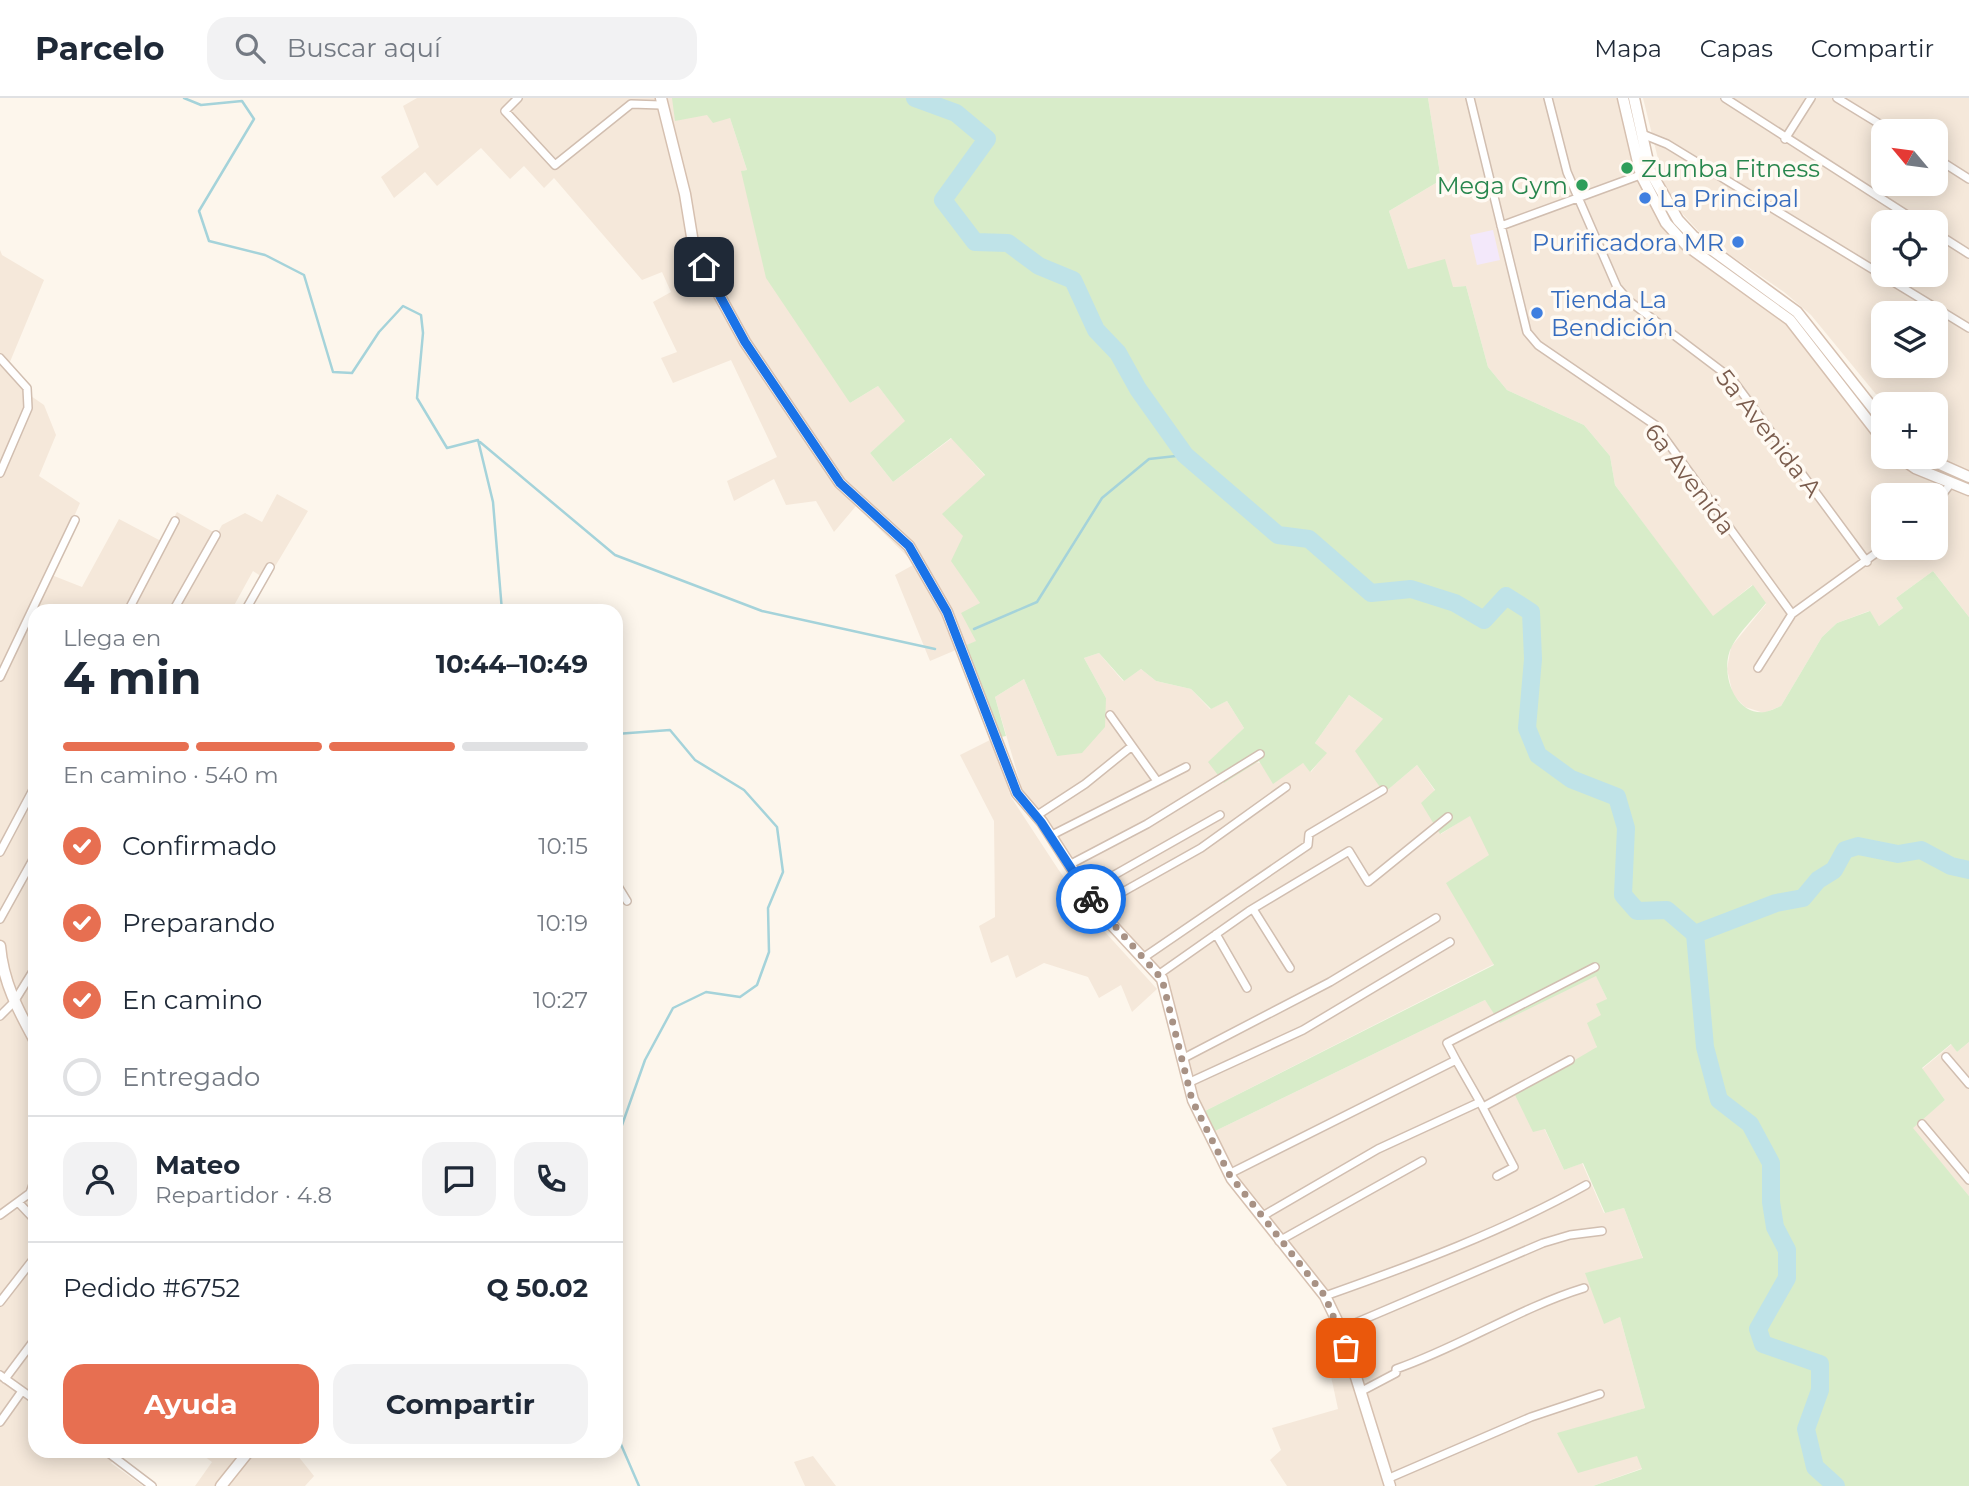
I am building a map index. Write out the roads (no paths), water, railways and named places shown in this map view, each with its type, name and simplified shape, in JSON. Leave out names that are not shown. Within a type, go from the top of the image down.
[{"type":"street","points":[[518,98],[505,111],[555,165],[631,104],[661,102],[674,145],[694,249],[745,342],[840,483],[909,546],[947,612],[1017,793],[1050,836],[1096,907],[1158,975],[1192,1100],[1229,1174],[1279,1241],[1325,1296],[1341,1329],[1389,1482],[1531,1417],[1600,1394]]},
{"type":"street","name":"6a Avenida","points":[[1470,98],[1527,332],[1538,345],[1655,425],[1792,614]]},
{"type":"street","name":"5a Avenida A","points":[[1548,98],[1577,198],[1617,287],[1629,301],[1732,379],[1867,562]]},
{"type":"street","points":[[1623,98],[1657,208],[1679,238],[1790,320],[1871,425]]},
{"type":"street","points":[[1634,98],[1646,173],[1678,220],[1703,243],[1797,312],[1871,406]]},
{"type":"street","points":[[1725,98],[1899,210]]},
{"type":"street","points":[[1785,139],[1811,98]]},
{"type":"street","points":[[1838,98],[1872,119]]},
{"type":"street","points":[[1640,134],[1679,151],[1969,328]]},
{"type":"street","points":[[1948,166],[1969,179]]},
{"type":"street","points":[[1501,226],[1646,173]]},
{"type":"street","points":[[1948,241],[1969,254]]},
{"type":"street","points":[[0,358],[27,388],[28,408],[0,473]]},
{"type":"street","points":[[1948,468],[1969,477]]},
{"type":"street","points":[[1917,469],[1969,490]]},
{"type":"street","points":[[1948,487],[1951,483]]},
{"type":"street","points":[[35,604],[75,520]]},
{"type":"street","points":[[132,604],[175,521]]},
{"type":"street","points":[[177,604],[216,536]]},
{"type":"street","points":[[1758,668],[1792,614],[1871,558]]},
{"type":"street","points":[[249,604],[270,567]]},
{"type":"street","points":[[0,677],[28,618]]},
{"type":"street","points":[[1110,715],[1157,781]]},
{"type":"street","points":[[1036,816],[1085,784],[1132,746]]},
{"type":"street","points":[[1069,864],[1147,824],[1261,754]]},
{"type":"street","points":[[1050,836],[1186,767]]},
{"type":"street","points":[[1096,907],[1201,848],[1286,788]]},
{"type":"street","points":[[1143,958],[1308,845],[1309,834],[1383,790]]},
{"type":"street","points":[[0,852],[28,799]]},
{"type":"street","points":[[1086,891],[1220,815]]},
{"type":"street","points":[[1158,975],[1253,909],[1349,851],[1368,882],[1448,817]]},
{"type":"street","points":[[0,919],[28,869]]},
{"type":"street","points":[[623,894],[627,901]]},
{"type":"street","points":[[1253,909],[1290,968]]},
{"type":"street","points":[[1182,1059],[1329,982],[1436,918]]},
{"type":"street","points":[[1216,934],[1247,988]]},
{"type":"street","points":[[1188,1083],[1303,1030],[1450,942]]},
{"type":"street","points":[[0,946],[2,968],[14,1002],[28,1028]]},
{"type":"street","points":[[1497,1176],[1514,1167],[1447,1043],[1594,967]]},
{"type":"street","points":[[0,1016],[14,1002],[28,979]]},
{"type":"street","points":[[1946,1057],[1969,1084]]},
{"type":"street","points":[[1229,1174],[1456,1060]]},
{"type":"street","points":[[1261,1217],[1378,1149],[1482,1105],[1570,1060]]},
{"type":"street","points":[[1922,1124],[1969,1180]]},
{"type":"street","points":[[1279,1241],[1422,1160]]},
{"type":"street","points":[[1325,1296],[1391,1273],[1545,1207],[1586,1185]]},
{"type":"street","points":[[0,1215],[28,1194]]},
{"type":"street","points":[[18,1202],[28,1213]]},
{"type":"street","points":[[1341,1329],[1543,1243],[1570,1235],[1602,1231]]},
{"type":"street","points":[[0,1302],[28,1268]]},
{"type":"street","points":[[1360,1392],[1396,1373],[1396,1369],[1464,1341],[1560,1295],[1584,1288]]},
{"type":"street","points":[[28,1347],[2,1377],[28,1395]]},
{"type":"street","points":[[0,1422],[22,1391]]},
{"type":"street","points":[[114,1458],[146,1484]]},
{"type":"street","points":[[221,1486],[243,1458]]},
{"type":"waterway","points":[[184,98],[201,105],[242,101],[254,119],[199,211],[209,241],[265,255],[304,275],[333,372],[352,373],[379,332],[403,306],[421,315],[423,333],[417,398],[447,448],[478,440],[493,502],[501,604]]},
{"type":"waterway","points":[[915,98],[956,113],[987,139],[943,200],[975,242],[1008,243],[1039,266],[1073,280],[1096,330],[1118,353],[1138,389],[1185,455],[1278,535],[1309,539],[1371,593],[1411,589],[1455,603],[1484,620],[1506,596],[1531,612],[1533,659],[1527,728],[1538,755],[1571,779],[1617,797],[1626,828],[1623,895],[1637,911],[1667,910],[1695,934],[1776,903],[1803,898],[1818,880],[1834,870],[1845,850],[1858,846],[1898,854],[1921,850],[1951,866],[1969,870]]},
{"type":"waterway","points":[[480,442],[615,555],[762,611],[935,649]]},
{"type":"waterway","points":[[974,629],[1037,602],[1102,498],[1149,459],[1185,455]]},
{"type":"waterway","points":[[623,733],[670,730],[695,760],[744,790],[777,827],[783,872],[768,908],[769,952],[757,985],[740,997],[706,992],[673,1008],[645,1060],[623,1122]]},
{"type":"waterway","points":[[1695,934],[1705,1047],[1719,1100],[1750,1124],[1771,1163],[1771,1202],[1775,1227],[1787,1250],[1787,1278],[1758,1329],[1763,1344],[1820,1364],[1820,1390],[1806,1429],[1815,1467],[1836,1486]]},
{"type":"waterway","points":[[623,1449],[639,1486]]},
{"type":"place","name":"Zumba Fitness","points":[[1627,168]]},
{"type":"place","name":"Mega Gym","points":[[1582,185]]},
{"type":"place","name":"La Principal","points":[[1645,198]]},
{"type":"place","name":"Purificadora MR","points":[[1738,242]]},
{"type":"place","name":"Tienda La Bendición","points":[[1537,313]]}]
